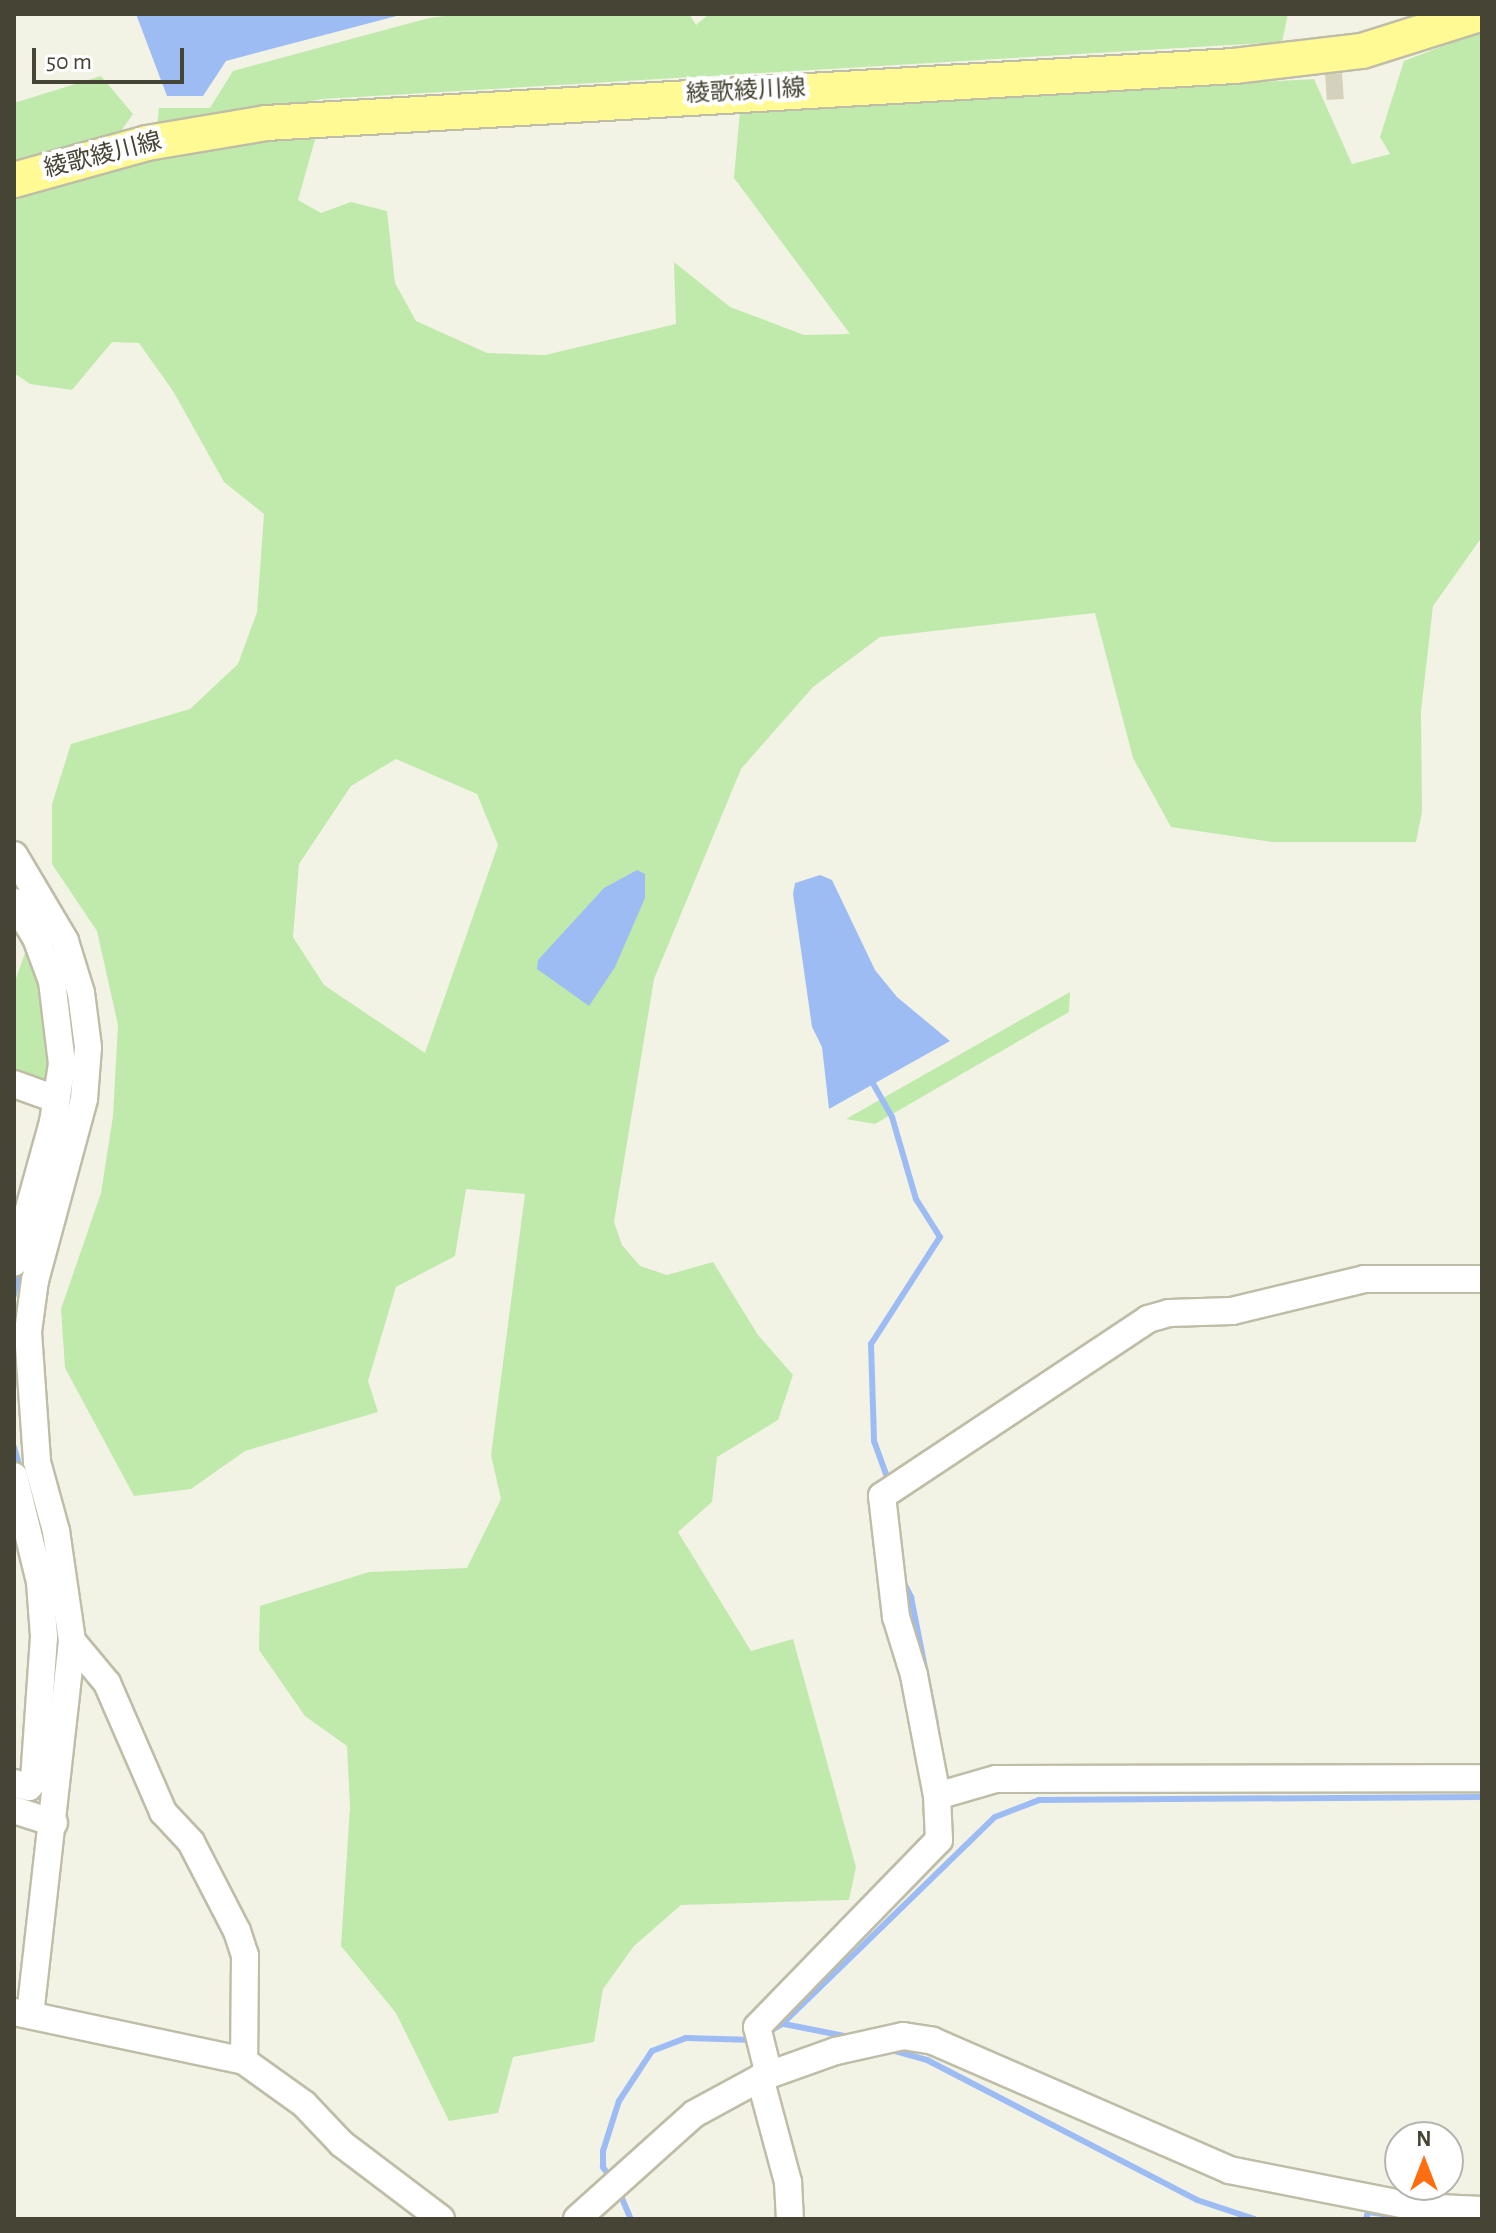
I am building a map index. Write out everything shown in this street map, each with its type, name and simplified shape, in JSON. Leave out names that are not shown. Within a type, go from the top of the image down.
[{"type":"main road","name":"綾歌綾川線","points":[[14,180],[147,143],[266,123],[1234,66],[1362,51],[1479,14]]},
{"type":"street","points":[[14,855],[65,941],[81,993],[88,1047],[84,1099],[35,1280],[28,1332],[37,1462],[56,1531],[72,1641],[54,1823],[20,2019],[244,2061],[304,2104],[342,2144],[441,2219]]},
{"type":"street","points":[[14,902],[36,938],[52,981],[62,1064],[14,1263]]},
{"type":"street","points":[[14,1084],[56,1099]]},
{"type":"street","points":[[577,2219],[762,2057],[939,1840],[937,1796],[914,1675],[896,1617],[882,1496],[1148,1319],[1169,1313],[1232,1311],[1364,1279],[1482,1279]]},
{"type":"street","points":[[14,1476],[40,1582],[44,1650],[34,1781],[29,1787],[14,1783]]},
{"type":"street","points":[[72,1641],[107,1683],[163,1812],[191,1842],[237,1931],[245,1955],[244,2061]]},
{"type":"street","points":[[937,1796],[996,1779],[1482,1778]]},
{"type":"street","points":[[14,1810],[54,1823]]},
{"type":"street","points":[[762,2057],[903,2036],[933,2041],[1229,2170],[1416,2207],[1482,2210]]},
{"type":"street","points":[[762,2057],[788,2182],[790,2219]]},
{"type":"green space","points":[[461,14],[689,14],[696,25],[709,14],[1288,14],[1282,42],[323,99],[157,126],[159,108],[210,108],[233,71],[429,18]]},
{"type":"green space","points":[[1482,31],[1482,537],[1433,606],[1421,711],[1422,812],[1416,842],[1272,842],[1171,827],[1133,758],[1095,613],[880,637],[813,687],[741,769],[654,979],[614,1222],[622,1245],[640,1266],[667,1275],[713,1262],[758,1335],[793,1375],[778,1420],[717,1457],[712,1502],[678,1532],[751,1651],[793,1639],[856,1867],[849,1900],[681,1905],[634,1946],[603,1989],[594,2042],[513,2057],[498,2113],[449,2121],[396,2013],[341,1946],[350,1807],[347,1746],[305,1716],[259,1650],[260,1606],[369,1572],[467,1568],[501,1499],[491,1455],[525,1194],[466,1189],[455,1256],[396,1287],[368,1381],[378,1412],[245,1451],[191,1489],[134,1496],[65,1368],[61,1309],[101,1193],[113,1116],[118,1025],[97,931],[52,864],[52,804],[71,744],[190,709],[238,664],[257,612],[264,514],[224,482],[173,391],[139,343],[112,342],[72,390],[30,384],[14,373],[14,194],[194,143],[316,136],[298,200],[321,213],[351,202],[387,211],[395,283],[416,321],[487,353],[545,355],[676,324],[674,262],[730,307],[804,335],[850,334],[734,178],[740,111],[1314,79],[1352,164],[1390,154],[1380,137],[1404,61]],"holes":[[[396,759],[477,794],[498,845],[425,1053],[324,985],[293,937],[299,864],[351,786]]]},
{"type":"green space","points":[[101,76],[133,114],[121,131],[14,166],[14,103]]},
{"type":"green space","points":[[32,952],[48,1004],[50,1085],[14,1073],[14,984],[25,953]]},
{"type":"green space","points":[[1070,992],[1069,1012],[875,1124],[846,1119]]},
{"type":"water","points":[[136,14],[404,14],[226,61],[203,96],[167,96]]},
{"type":"water","points":[[637,870],[645,874],[645,898],[615,967],[589,1006],[537,969],[538,960],[604,888]]},
{"type":"water","points":[[820,875],[832,880],[875,970],[897,997],[950,1041],[829,1109],[822,1047],[812,1027],[793,894],[795,883]]},
{"type":"building","points":[[1342,73],[1344,99],[1327,100],[1325,74]]},
{"type":"waterway","points":[[14,886],[21,897]]},
{"type":"waterway","points":[[871,1080],[892,1117],[916,1199],[940,1237],[871,1344],[874,1441],[887,1477]]},
{"type":"waterway","points":[[14,1295],[20,1268]]},
{"type":"waterway","points":[[14,1447],[21,1471]]},
{"type":"waterway","points":[[904,1583],[911,1597],[936,1723]]},
{"type":"waterway","points":[[767,2033],[782,2024],[995,1817],[1039,1800],[1482,1797]]},
{"type":"waterway","points":[[784,2024],[855,2038]]},
{"type":"waterway","points":[[612,2180],[603,2167],[603,2151],[619,2101],[652,2051],[686,2038],[754,2040]]},
{"type":"waterway","points":[[888,2049],[927,2060],[1197,2200],[1254,2219]]},
{"type":"waterway","points":[[618,2189],[631,2219]]},
{"type":"waterway","points":[[1366,2219],[1368,2212],[1390,2215]]}]
